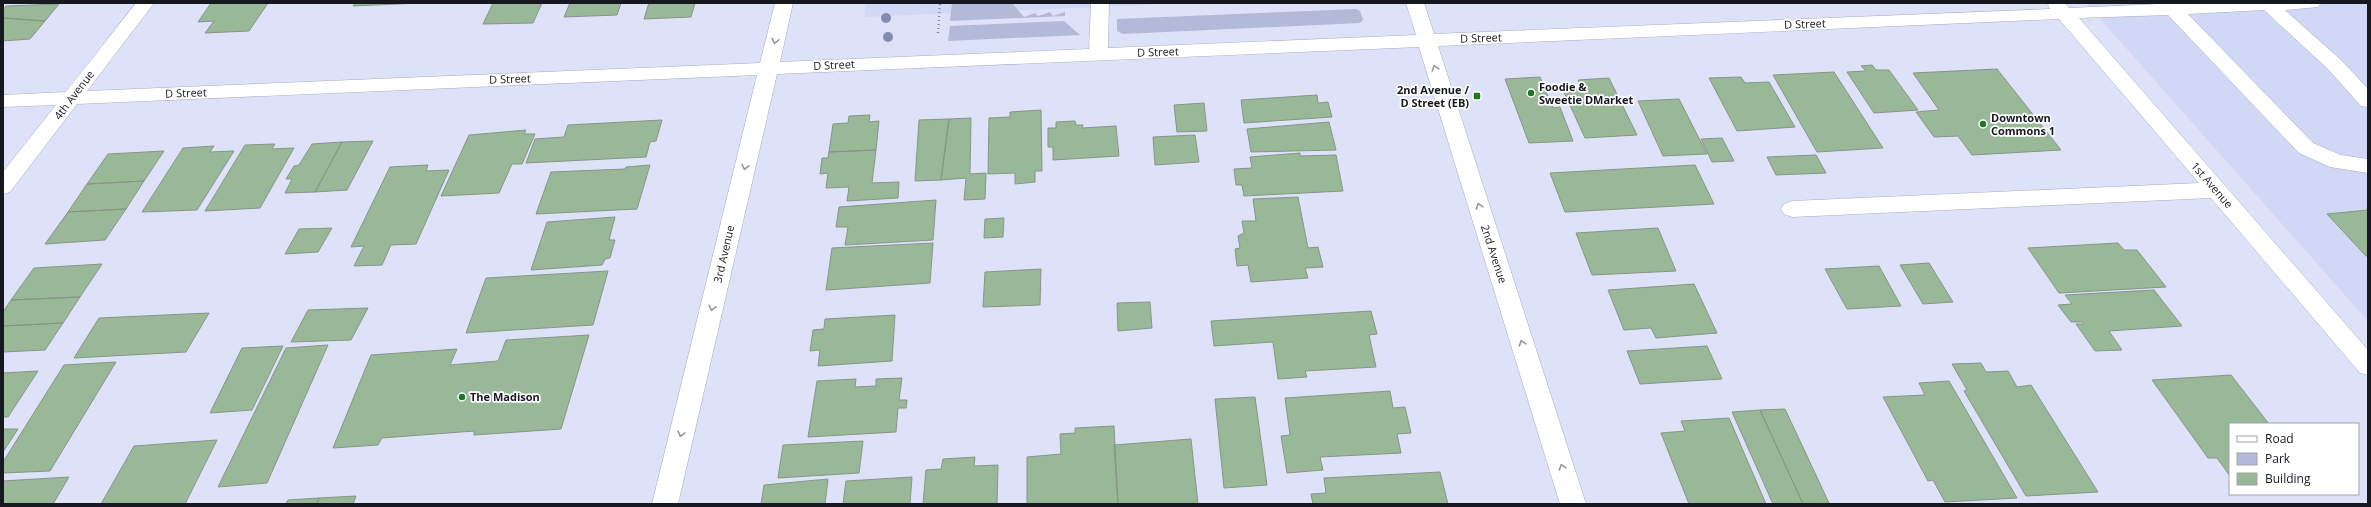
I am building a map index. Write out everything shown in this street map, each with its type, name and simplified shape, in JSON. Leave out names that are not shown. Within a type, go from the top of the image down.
[{"type":"street","name":"4th Avenue","points":[[3,187],[145,3]]},
{"type":"street","name":"3rd Avenue","points":[[665,504],[784,3]]},
{"type":"street","points":[[1098,54],[1100,3]]},
{"type":"street","name":"2nd Avenue","points":[[1415,3],[1573,504]]},
{"type":"street","name":"D Street","points":[[3,101],[1426,40],[2059,8],[2172,9],[2312,3]]},
{"type":"street","points":[[2269,5],[2335,65],[2368,102]]},
{"type":"street","name":"1st Avenue","points":[[2059,8],[2368,366]]},
{"type":"street","points":[[2172,9],[2306,148],[2337,162],[2368,166]]},
{"type":"street","points":[[1792,209],[2216,190]]},
{"type":"path","points":[[938,36],[940,3]]},
{"type":"shaded area","points":[[866,3],[1186,3],[864,17]]},
{"type":"shaded area","points":[[2086,3],[2368,3],[2368,321]]},
{"type":"green space","points":[[952,3],[1012,3],[1024,17],[1035,13],[1038,16],[1050,12],[1053,16],[1065,12],[1065,16],[950,21]]},
{"type":"green space","points":[[1356,9],[1360,11],[1363,20],[1360,23],[1123,34],[1117,31],[1117,19]]},
{"type":"green space","points":[[1064,21],[1080,35],[948,41],[950,26]]},
{"type":"building","points":[[211,3],[268,3],[249,31],[205,33],[214,21],[198,22]]},
{"type":"building","points":[[355,3],[420,3],[353,6]]},
{"type":"building","points":[[493,3],[542,3],[533,23],[483,24]]},
{"type":"building","points":[[570,3],[621,3],[617,15],[564,17]]},
{"type":"building","points":[[649,3],[695,3],[691,17],[644,19]]},
{"type":"building","points":[[59,4],[45,21],[3,18],[3,10],[6,6]]},
{"type":"building","points":[[3,18],[45,21],[30,39],[3,41]]},
{"type":"building","points":[[1872,65],[1876,70],[1889,70],[1918,110],[1874,113],[1847,72],[1866,71],[1861,66]]},
{"type":"building","name":"Downtown Commons 1","points":[[1997,69],[2061,150],[1972,155],[1958,136],[1934,137],[1916,112],[1939,110],[1913,73]]},
{"type":"building","points":[[1834,72],[1883,148],[1817,152],[1773,75]]},
{"type":"building","points":[[1540,77],[1553,108],[1560,107],[1573,141],[1529,143],[1505,79]]},
{"type":"building","points":[[1741,77],[1745,83],[1769,82],[1795,127],[1737,131],[1709,78]]},
{"type":"building","points":[[1609,78],[1637,135],[1585,138],[1563,90],[1582,88],[1578,80]]},
{"type":"building","points":[[1317,95],[1318,103],[1328,102],[1332,117],[1244,123],[1241,100]]},
{"type":"building","points":[[1679,99],[1707,154],[1663,156],[1638,101]]},
{"type":"building","points":[[1204,103],[1207,131],[1177,132],[1174,105]]},
{"type":"building","points":[[1041,110],[1042,171],[1035,171],[1035,182],[1015,184],[1015,173],[988,174],[989,118],[1010,117],[1010,112]]},
{"type":"building","points":[[870,115],[869,122],[879,121],[876,150],[829,152],[833,124],[848,123],[849,116]]},
{"type":"building","points":[[971,118],[970,174],[986,173],[985,199],[964,200],[966,178],[941,180],[949,119]]},
{"type":"building","points":[[949,119],[941,180],[915,181],[919,120]]},
{"type":"building","points":[[662,120],[656,141],[650,142],[646,157],[526,163],[535,139],[564,137],[568,125]]},
{"type":"building","points":[[1075,121],[1076,125],[1083,125],[1082,128],[1116,126],[1119,156],[1053,160],[1053,147],[1048,147],[1048,128],[1056,128],[1056,122]]},
{"type":"building","points":[[1329,122],[1336,150],[1251,152],[1247,129]]},
{"type":"building","points":[[526,130],[524,134],[535,134],[522,164],[512,164],[499,193],[441,196],[469,135]]},
{"type":"building","points":[[1195,135],[1199,162],[1155,165],[1153,137]]},
{"type":"building","points":[[1722,138],[1734,161],[1712,162],[1701,139]]},
{"type":"building","points":[[373,141],[347,190],[315,192],[342,142]]},
{"type":"building","points":[[342,142],[315,192],[285,193],[292,179],[286,179],[294,166],[299,165],[312,144]]},
{"type":"building","points":[[275,144],[272,149],[294,148],[260,208],[205,211],[245,145]]},
{"type":"building","points":[[214,146],[210,152],[234,151],[197,210],[142,212],[183,148]]},
{"type":"building","points":[[876,150],[872,183],[899,182],[898,198],[847,201],[849,187],[826,188],[828,173],[820,174],[822,158],[828,158],[829,152]]},
{"type":"building","points":[[164,151],[144,181],[87,184],[108,154]]},
{"type":"building","points":[[1300,153],[1300,156],[1336,155],[1343,191],[1244,196],[1242,185],[1236,185],[1234,169],[1252,168],[1250,157]]},
{"type":"building","points":[[1816,155],[1826,173],[1776,175],[1767,157]]},
{"type":"building","points":[[428,165],[426,171],[449,170],[416,244],[391,245],[382,265],[354,266],[364,246],[351,247],[390,167]]},
{"type":"building","points":[[650,165],[637,209],[536,214],[551,172],[625,169],[626,167]]},
{"type":"building","points":[[1695,165],[1714,204],[1565,212],[1550,173]]},
{"type":"building","points":[[144,181],[126,209],[68,212],[87,184]]},
{"type":"building","points":[[1298,197],[1308,248],[1318,247],[1323,267],[1305,268],[1308,278],[1251,282],[1248,265],[1237,266],[1235,249],[1240,248],[1238,236],[1244,233],[1242,221],[1256,221],[1253,199]]},
{"type":"building","points":[[936,200],[933,240],[845,245],[848,227],[836,227],[839,207]]},
{"type":"building","points":[[126,209],[105,240],[45,244],[68,212]]},
{"type":"building","points":[[2368,210],[2368,256],[2366,256],[2327,214]]},
{"type":"building","points":[[615,217],[609,240],[615,240],[610,258],[605,259],[602,265],[531,270],[547,222]]},
{"type":"building","points":[[1004,218],[1003,237],[984,238],[985,219]]},
{"type":"building","points":[[332,228],[318,252],[285,254],[299,229]]},
{"type":"building","points":[[1658,228],[1676,271],[1592,275],[1576,233]]},
{"type":"building","points":[[933,243],[930,283],[826,290],[832,248]]},
{"type":"building","points":[[2118,243],[2124,250],[2137,250],[2166,287],[2059,293],[2028,248]]},
{"type":"building","points":[[1929,263],[1953,302],[1923,304],[1900,265]]},
{"type":"building","points":[[102,264],[80,297],[11,300],[34,268]]},
{"type":"building","points":[[1879,266],[1901,306],[1847,309],[1825,269]]},
{"type":"building","points":[[1041,269],[1040,305],[983,307],[985,272]]},
{"type":"building","points":[[608,271],[593,325],[466,333],[486,278]]},
{"type":"building","points":[[1694,284],[1717,333],[1656,338],[1651,328],[1624,330],[1608,290]]},
{"type":"building","points":[[2154,290],[2182,326],[2109,331],[2122,350],[2095,351],[2076,324],[2084,324],[2083,322],[2071,322],[2058,305],[2072,304],[2065,295]]},
{"type":"building","points":[[80,297],[63,323],[3,326],[3,312],[11,300]]},
{"type":"building","points":[[1150,302],[1152,328],[1118,331],[1117,303]]},
{"type":"building","points":[[368,308],[351,340],[291,342],[308,310]]},
{"type":"building","points":[[1371,311],[1377,334],[1369,335],[1376,367],[1305,371],[1307,377],[1278,379],[1273,342],[1214,346],[1211,321]]},
{"type":"building","points":[[209,313],[186,352],[74,358],[99,318]]},
{"type":"building","points":[[895,315],[892,361],[818,366],[820,350],[810,351],[813,330],[824,329],[825,319]]},
{"type":"building","points":[[63,323],[45,350],[3,352],[3,326]]},
{"type":"building","name":"The Madison","points":[[589,335],[561,429],[474,435],[474,431],[382,438],[378,445],[333,448],[371,355],[457,349],[450,365],[498,361],[506,340]]},
{"type":"building","points":[[328,345],[267,483],[218,487],[286,348]]},
{"type":"building","points":[[283,346],[252,410],[210,413],[242,348]]},
{"type":"building","points":[[1707,346],[1722,379],[1640,384],[1627,351]]},
{"type":"building","points":[[116,362],[50,471],[3,473],[3,462],[64,365]]},
{"type":"building","points":[[1981,363],[1986,372],[2008,371],[2017,387],[2031,385],[2098,492],[2026,496],[1964,391],[1967,390],[1952,364]]},
{"type":"building","points":[[38,371],[8,417],[3,417],[3,373]]},
{"type":"building","points":[[2231,375],[2268,423],[2229,423],[2229,475],[2217,458],[2208,458],[2152,380]]},
{"type":"building","points":[[902,378],[899,400],[907,400],[906,408],[898,408],[896,432],[808,437],[817,381],[856,379],[855,387],[876,386],[876,379]]},
{"type":"building","points":[[1949,381],[2017,498],[1945,502],[1933,480],[1928,481],[1883,397],[1925,395],[1919,383]]},
{"type":"building","points":[[1390,391],[1393,408],[1405,407],[1411,433],[1397,434],[1401,453],[1320,457],[1323,470],[1287,473],[1281,436],[1290,435],[1285,398]]},
{"type":"building","points":[[1255,397],[1267,485],[1224,488],[1215,399]]},
{"type":"building","points":[[1785,409],[1829,503],[1803,504],[1760,410]]},
{"type":"building","points":[[1760,410],[1803,504],[1773,504],[1732,412]]},
{"type":"building","points":[[1729,418],[1766,504],[1689,504],[1661,433],[1685,431],[1681,421]]},
{"type":"building","points":[[1114,426],[1118,504],[1027,504],[1027,457],[1061,454],[1060,434],[1075,433],[1075,428]]},
{"type":"building","points":[[3,429],[18,429],[3,452]]},
{"type":"building","points":[[1191,439],[1198,504],[1118,504],[1114,445]]},
{"type":"building","points":[[217,440],[185,504],[101,504],[134,446]]},
{"type":"building","points":[[863,441],[859,473],[778,478],[783,445]]},
{"type":"building","points":[[975,457],[974,466],[998,465],[997,504],[923,504],[926,470],[941,469],[943,459]]},
{"type":"building","points":[[1440,472],[1448,504],[1313,504],[1311,494],[1326,493],[1324,478]]},
{"type":"building","points":[[69,477],[53,504],[3,504],[3,481]]},
{"type":"building","points":[[912,477],[910,504],[843,504],[846,481]]},
{"type":"building","points":[[828,479],[825,504],[761,504],[764,485]]},
{"type":"building","points":[[356,496],[353,504],[317,504],[319,498]]},
{"type":"building","points":[[319,498],[317,504],[286,504],[288,500]]},
{"type":"place","name":"Foodie & Sweetie DMarket","points":[[1531,93]]},
{"type":"place","name":"2nd Avenue / D Street (EB)","points":[[1477,96]]},
{"type":"place","name":"Downtown Commons 1","points":[[1983,124]]},
{"type":"place","name":"The Madison","points":[[462,397]]}]
